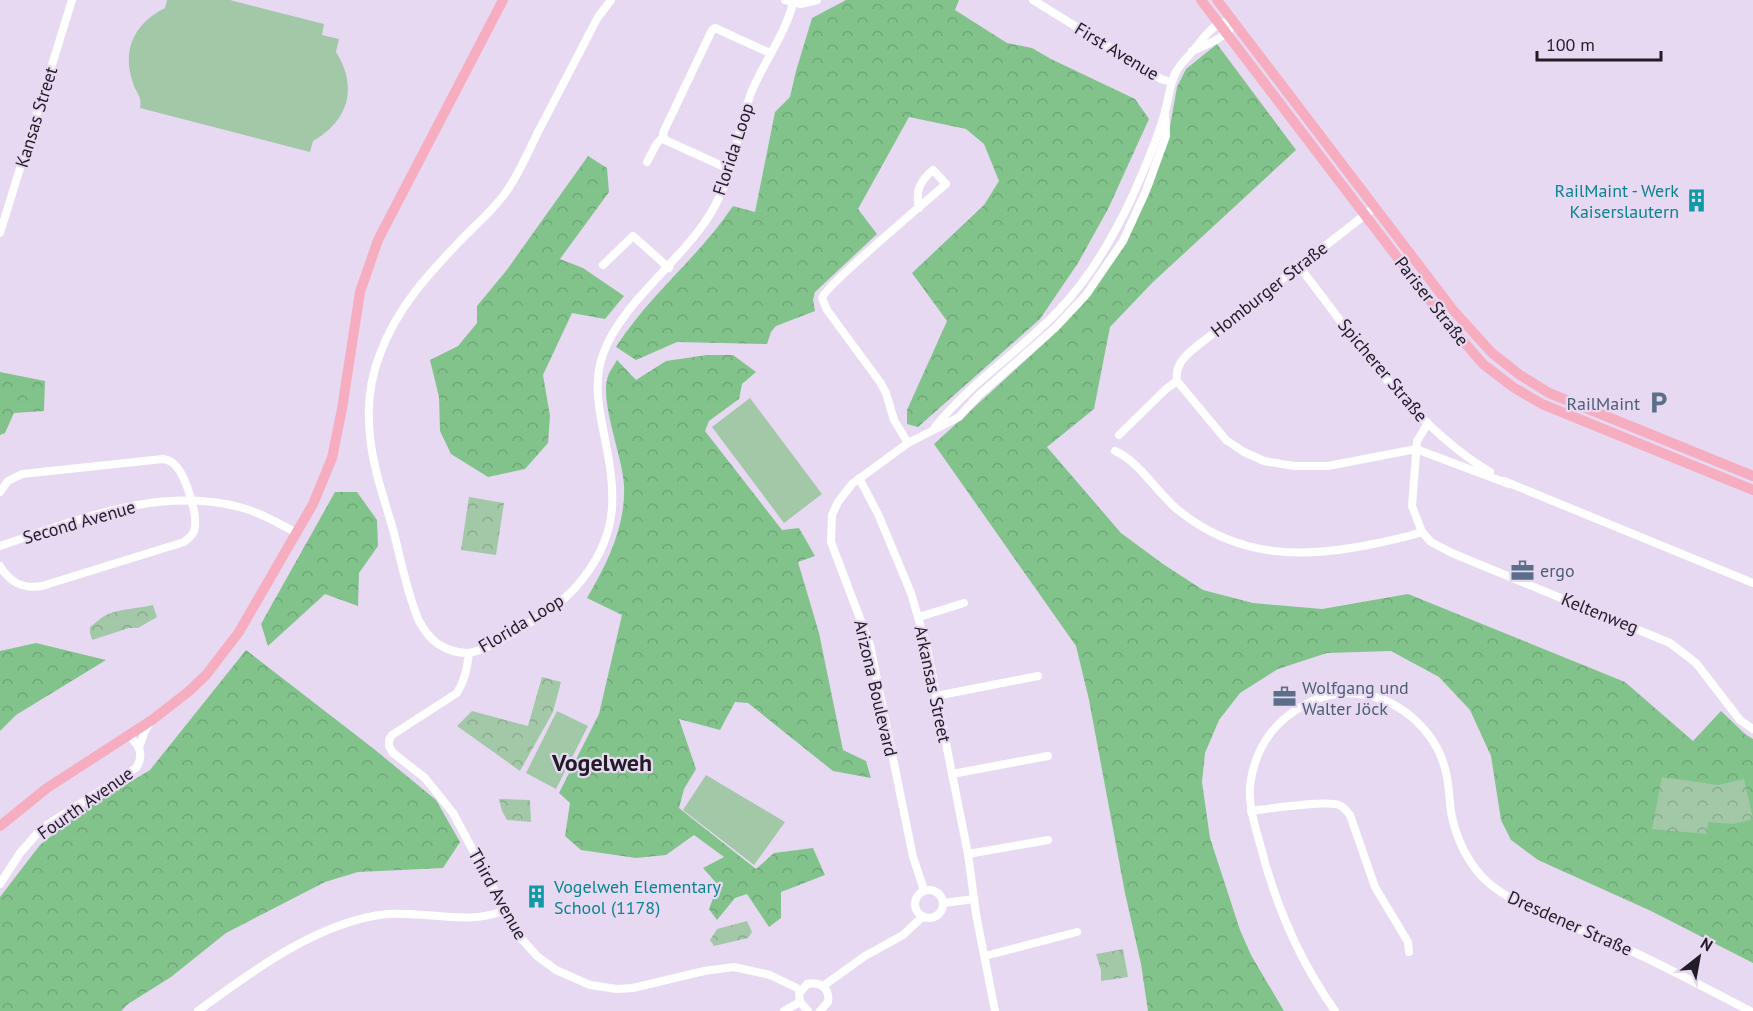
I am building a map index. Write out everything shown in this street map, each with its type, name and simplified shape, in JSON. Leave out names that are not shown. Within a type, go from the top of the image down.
[{"type":"main road","points":[[0,826],[47,788],[152,720],[188,692],[224,653],[297,533],[320,489],[332,458],[342,409],[360,292],[378,240],[503,0]]},
{"type":"main road","name":"Pariser Straße","points":[[1201,0],[1459,338],[1483,364],[1513,387],[1542,404],[1753,490]]},
{"type":"main road","name":"Pariser Straße","points":[[1217,0],[1468,328],[1492,353],[1520,375],[1549,393],[1753,476]]},
{"type":"street","name":"Kansas Street","points":[[0,233],[72,0]]},
{"type":"street","name":"Florida Loop","points":[[611,0],[598,17],[506,192],[414,292],[388,335],[379,355],[369,417],[372,450],[419,620],[427,634],[436,643],[454,651],[469,653],[482,649],[565,599],[583,579],[601,549],[612,516],[614,498],[598,395],[597,380],[604,351],[622,319],[669,267],[711,214],[729,169],[751,95],[787,22],[789,2]]},
{"type":"street","points":[[789,2],[810,3],[817,0]]},
{"type":"street","name":"First Avenue","points":[[1034,0],[1161,79],[1171,82]]},
{"type":"street","name":"Arizona Boulevard","points":[[924,890],[915,864],[870,645],[831,542],[830,529],[834,508],[842,494],[859,478],[908,443],[968,410],[978,396],[1055,328],[1086,295],[1127,235],[1149,184],[1166,136],[1166,111],[1171,82],[1192,51],[1211,43],[1223,28],[1235,22]]},
{"type":"street","points":[[648,162],[657,143],[663,137],[712,30],[715,28],[770,53]]},
{"type":"street","name":"Arizona Boulevard","points":[[933,430],[951,407],[1057,313],[1075,293],[1114,233],[1132,197],[1166,111]]},
{"type":"street","points":[[663,137],[729,169]]},
{"type":"street","name":"Homburger Straße","points":[[1119,435],[1166,388],[1177,381],[1177,369],[1184,357],[1298,265],[1375,207]]},
{"type":"street","points":[[908,443],[894,420],[886,393],[880,382],[827,310],[822,298],[827,288],[919,208]]},
{"type":"street","points":[[603,265],[633,236],[669,267]]},
{"type":"street","points":[[1097,260],[1098,266],[1103,271]]},
{"type":"street","name":"Spicherer Straße","points":[[1298,265],[1394,387],[1428,423],[1461,453],[1509,484]]},
{"type":"street","points":[[1177,381],[1226,440],[1264,461],[1294,466],[1328,466],[1416,449]]},
{"type":"street","points":[[1115,451],[1129,460],[1180,512],[1226,538],[1262,550],[1299,554],[1339,551],[1422,532],[1412,506],[1417,441],[1428,423]]},
{"type":"street","name":"Spicherer Straße","points":[[1416,449],[1509,484],[1753,583]]},
{"type":"street","points":[[0,492],[8,481],[21,474],[164,459],[175,463],[179,469],[191,501],[195,529],[190,537],[174,545],[33,587],[26,587],[11,581],[0,566]]},
{"type":"street","name":"Arkansas Street","points":[[859,478],[883,525],[918,617],[968,854],[995,1011]]},
{"type":"street","name":"Second Avenue","points":[[0,546],[123,507],[163,502],[218,502],[256,512],[297,533]]},
{"type":"street","name":"Keltenweg","points":[[1422,532],[1431,542],[1446,550],[1655,635],[1696,663],[1740,720],[1753,729]]},
{"type":"street","points":[[918,617],[964,603]]},
{"type":"street","name":"Third Avenue","points":[[469,653],[464,682],[457,693],[392,735],[389,746],[393,753],[425,778],[445,801],[518,935],[537,956],[567,976],[590,985],[633,988],[717,968],[734,967],[770,975],[801,990]]},
{"type":"street","points":[[936,696],[1038,676]]},
{"type":"street","name":"Dresdener Straße","points":[[1335,1011],[1315,980],[1282,916],[1269,880],[1251,811],[1250,784],[1256,758],[1268,735],[1284,718],[1309,702],[1332,694],[1358,694],[1387,701],[1412,717],[1427,733],[1444,763],[1451,812],[1461,847],[1489,884],[1530,907],[1662,965],[1750,1011]]},
{"type":"street","name":"Fourth Avenue","points":[[139,748],[152,720]]},
{"type":"street","name":"Fourth Avenue","points":[[0,884],[20,853],[42,828],[136,768],[141,755],[139,748],[129,735]]},
{"type":"street","points":[[952,774],[1048,756]]},
{"type":"street","points":[[1251,811],[1325,804],[1339,805],[1345,809],[1350,815],[1376,887],[1408,942],[1409,952]]},
{"type":"street","points":[[968,854],[1048,840]]},
{"type":"street","points":[[924,890],[938,893],[944,903],[937,916],[930,918],[922,917],[915,905],[917,896],[924,890]]},
{"type":"street","points":[[944,903],[974,899]]},
{"type":"street","points":[[198,1011],[268,963],[338,926],[384,915],[423,914],[473,918],[496,915],[505,910]]},
{"type":"street","points":[[823,986],[865,956],[903,935],[922,917]]},
{"type":"street","points":[[985,956],[1077,932]]},
{"type":"street","points":[[808,1011],[800,1002],[801,990],[811,983],[823,986],[829,998],[822,1010]]},
{"type":"street","points":[[784,1011],[800,1002]]},
{"type":"green space","points":[[167,0],[230,0],[324,24],[322,35],[339,39],[336,52],[347,78],[346,102],[335,123],[313,141],[310,152],[140,108],[140,99],[130,74],[130,51],[138,31],[145,22],[165,8]]},
{"type":"green space","points":[[846,0],[959,0],[955,10],[1007,43],[1032,48],[1135,99],[1149,119],[1108,209],[1078,263],[1040,319],[918,427],[907,424],[907,410],[947,321],[912,273],[984,205],[999,181],[984,144],[966,129],[909,117],[858,209],[877,234],[815,292],[813,300],[815,311],[776,326],[767,344],[677,342],[636,360],[616,347],[643,310],[720,225],[733,206],[755,212],[775,112],[790,97],[812,18]]},
{"type":"green space","points":[[1217,44],[1296,150],[1152,283],[1110,327],[1094,409],[1047,447],[1121,533],[1203,590],[1253,603],[1322,609],[1408,594],[1625,682],[1693,741],[1721,711],[1753,739],[1753,963],[1651,911],[1538,860],[1511,840],[1501,820],[1491,756],[1470,710],[1439,677],[1391,651],[1327,653],[1278,669],[1240,693],[1219,720],[1205,753],[1202,782],[1210,838],[1240,930],[1251,955],[1284,1011],[1148,1011],[1141,964],[1125,893],[1089,700],[1076,646],[934,444],[1051,337],[1121,249],[1153,184],[1167,143],[1177,87],[1186,69]]},
{"type":"green space","points":[[588,156],[607,168],[609,192],[560,259],[583,268],[624,296],[605,319],[572,313],[543,375],[550,416],[548,443],[525,469],[488,477],[451,454],[440,431],[439,397],[430,360],[458,346],[477,323],[477,306],[506,271]]},
{"type":"green space","points":[[707,355],[733,355],[756,372],[742,384],[739,399],[709,421],[705,431],[782,530],[799,528],[815,556],[798,562],[819,633],[843,750],[866,761],[871,778],[833,771],[748,703],[735,702],[720,730],[679,719],[696,769],[684,789],[679,808],[756,869],[774,853],[813,848],[825,875],[781,892],[781,918],[769,927],[747,894],[735,898],[717,920],[709,909],[718,885],[703,868],[724,857],[694,835],[666,855],[636,858],[581,850],[565,836],[570,803],[559,793],[599,714],[622,615],[587,598],[614,544],[624,500],[623,473],[607,400],[608,376],[617,360],[636,380],[666,361]]},
{"type":"green space","points":[[0,372],[45,381],[44,411],[14,413],[5,433],[0,435]]},
{"type":"green space","points":[[750,398],[822,494],[784,523],[712,427]]},
{"type":"green space","points":[[335,492],[357,492],[377,520],[378,546],[359,573],[358,606],[325,594],[268,646],[261,624]]},
{"type":"green space","points":[[469,497],[504,503],[496,555],[461,550]]},
{"type":"green space","points":[[153,605],[157,617],[138,628],[129,628],[92,640],[90,627],[104,616],[118,611]]},
{"type":"green space","points":[[36,643],[106,660],[16,715],[0,731],[0,651]]},
{"type":"green space","points":[[246,650],[436,800],[460,842],[443,868],[358,872],[325,882],[226,933],[171,977],[128,1004],[121,1011],[0,1011],[0,897],[40,845],[82,811],[150,770]]},
{"type":"green space","points":[[542,677],[561,682],[553,712],[520,771],[457,726],[472,711],[528,726]]},
{"type":"green space","points":[[557,711],[588,726],[556,789],[526,773]]},
{"type":"green space","points":[[706,775],[785,822],[754,865],[683,810]]},
{"type":"green space","points":[[1662,777],[1718,785],[1744,779],[1753,819],[1733,824],[1708,822],[1707,834],[1652,829]]},
{"type":"green space","points":[[499,799],[530,800],[531,822],[507,820]]},
{"type":"green space","points":[[747,921],[752,932],[748,938],[714,946],[710,940],[717,929]]},
{"type":"green space","points":[[1123,949],[1128,977],[1101,981],[1101,970],[1096,954]]},
{"type":"place","name":"RailMaint - Werk Kaiserslautern","points":[[1697,200]]},
{"type":"place","name":"RailMaint","points":[[1658,403]]},
{"type":"place","name":"ergo","points":[[1522,570]]},
{"type":"place","name":"Wolfgang und Walter Jöck","points":[[1284,697]]},
{"type":"place","name":"Vogelweh Elementary School (1178)","points":[[536,896]]},
{"type":"district","name":"Vogelweh","points":[[602,762]]}]
